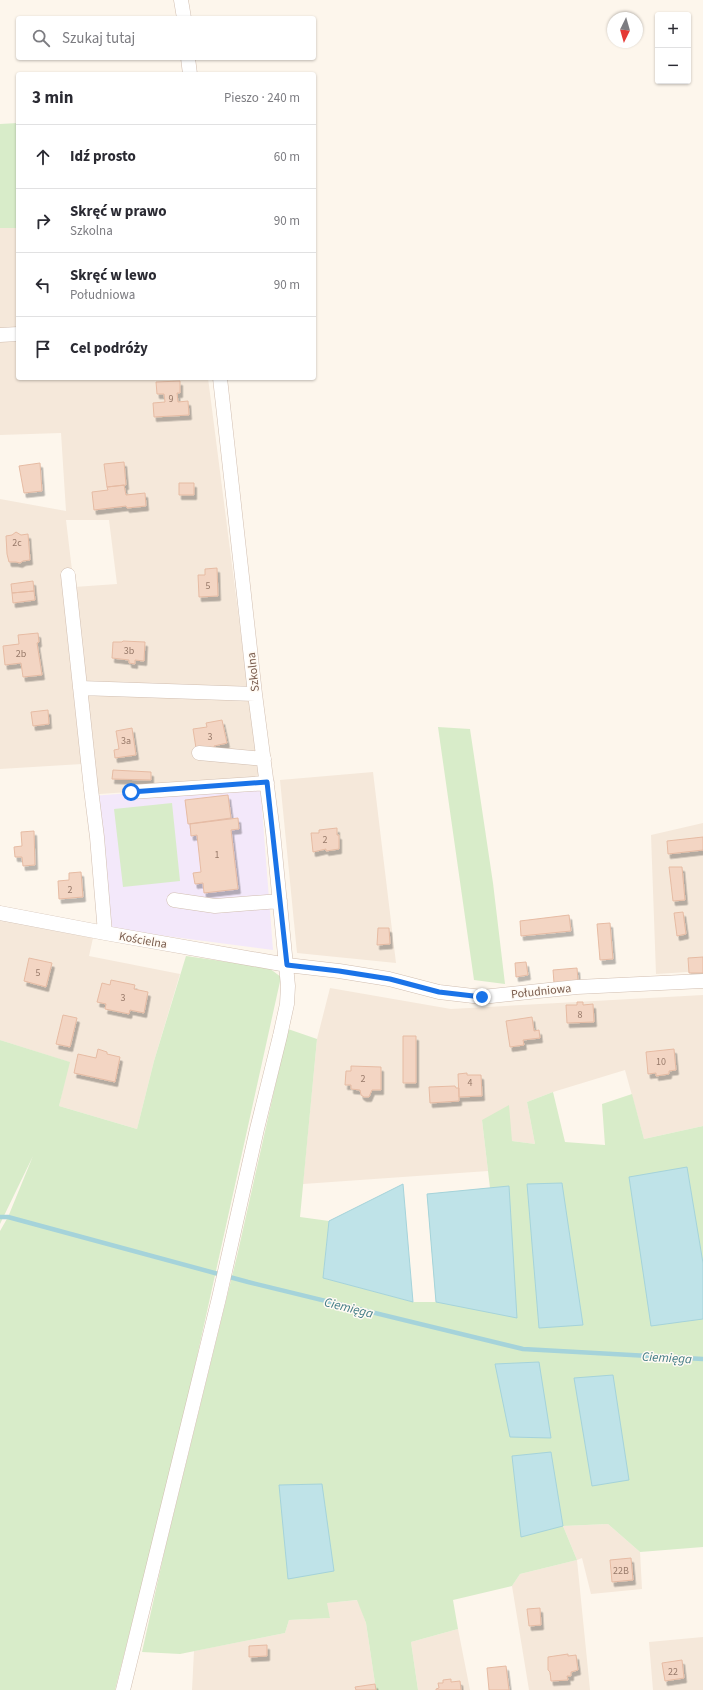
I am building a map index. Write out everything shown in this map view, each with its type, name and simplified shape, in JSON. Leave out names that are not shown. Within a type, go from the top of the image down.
[{"type":"street","points":[[181,0],[184,16]]},
{"type":"street","points":[[188,60],[190,72]]},
{"type":"street","points":[[0,335],[16,334]]},
{"type":"street","name":"Szkolna","points":[[122,1690],[219,1298],[287,1004],[287,965],[220,380]]},
{"type":"street","points":[[68,575],[91,789],[98,837],[105,933]]},
{"type":"street","points":[[80,688],[255,694]]},
{"type":"street","points":[[198,753],[264,759]]},
{"type":"street","points":[[131,792],[267,782]]},
{"type":"street","points":[[174,900],[215,906],[280,901]]},
{"type":"street","name":"Kościelna","points":[[0,913],[287,965]]},
{"type":"street","name":"Południowa","points":[[287,965],[390,979],[439,992],[482,997],[577,987],[703,981]]},
{"type":"shaded area","points":[[0,228],[16,228],[16,380],[208,380],[260,783],[85,795],[82,764],[0,769],[0,499],[66,511],[61,433],[0,435]],"holes":[[[66,520],[109,520],[117,584],[74,587]]]},
{"type":"shaded area","points":[[373,772],[396,963],[297,953],[280,780]]},
{"type":"shaded area","points":[[260,783],[273,950],[104,928],[92,796]]},
{"type":"shaded area","points":[[703,823],[703,971],[656,974],[651,835]]},
{"type":"shaded area","points":[[0,921],[93,938],[89,956],[180,974],[154,1061],[137,1129],[59,1106],[69,1062],[0,1040]]},
{"type":"shaded area","points":[[330,988],[451,1009],[703,995],[703,1126],[644,1139],[625,1070],[553,1092],[527,1102],[535,1144],[512,1141],[482,1120],[488,1171],[303,1184],[317,1039]]},
{"type":"shaded area","points":[[608,1524],[640,1552],[642,1589],[591,1594],[582,1558],[577,1560],[563,1526]]},
{"type":"shaded area","points":[[577,1560],[590,1690],[529,1690],[512,1586],[520,1574]]},
{"type":"shaded area","points":[[358,1600],[366,1623],[376,1690],[192,1690],[194,1651],[285,1633],[289,1620],[330,1618],[326,1603]]},
{"type":"shaded area","points":[[458,1629],[470,1690],[418,1690],[411,1642]]},
{"type":"shaded area","points":[[703,1637],[703,1690],[653,1690],[649,1642]]},
{"type":"green space","points":[[16,123],[16,228],[0,228],[0,124]]},
{"type":"green space","points":[[438,727],[470,729],[493,883],[505,984],[474,980]]},
{"type":"green space","points":[[172,803],[180,881],[123,887],[114,809]]},
{"type":"green space","points":[[186,956],[269,968],[281,977],[177,1447],[115,1690],[0,1690],[0,1231],[8,1217],[33,1156],[0,1224],[0,1040],[70,1062],[59,1106],[137,1129],[154,1061]]},
{"type":"green space","points":[[288,1029],[317,1039],[300,1217],[329,1221],[323,1278],[413,1302],[436,1302],[427,1194],[490,1188],[482,1120],[509,1105],[512,1141],[535,1144],[527,1102],[553,1092],[565,1142],[605,1145],[602,1104],[632,1094],[644,1139],[703,1126],[703,1547],[640,1552],[608,1524],[563,1526],[577,1560],[520,1574],[512,1586],[453,1600],[458,1629],[411,1642],[418,1690],[376,1690],[366,1623],[357,1600],[327,1603],[330,1618],[289,1620],[285,1633],[180,1654],[142,1652],[165,1549],[237,1256]]},
{"type":"water","points":[[687,1167],[703,1263],[703,1319],[651,1326],[629,1177]]},
{"type":"water","points":[[562,1183],[583,1325],[539,1328],[527,1184]]},
{"type":"water","points":[[403,1184],[413,1302],[323,1278],[329,1221]]},
{"type":"water","points":[[509,1186],[517,1318],[436,1302],[427,1194]]},
{"type":"water","points":[[539,1362],[551,1438],[510,1437],[495,1364]]},
{"type":"water","points":[[613,1375],[629,1480],[592,1486],[574,1378]]},
{"type":"water","points":[[551,1452],[563,1526],[521,1537],[512,1456]]},
{"type":"water","points":[[322,1484],[334,1571],[288,1579],[279,1485]]},
{"type":"building","points":[[180,381],[180,393],[177,393],[178,402],[188,401],[189,415],[154,417],[153,403],[165,402],[164,394],[157,394],[156,382]]},
{"type":"building","points":[[124,462],[126,485],[107,487],[104,464]]},
{"type":"building","points":[[40,463],[42,491],[24,493],[19,466]]},
{"type":"building","points":[[179,483],[194,483],[194,495],[179,495]]},
{"type":"building","points":[[124,485],[126,495],[145,493],[146,506],[127,508],[126,506],[94,510],[92,492],[108,490],[107,487]]},
{"type":"building","points":[[16,532],[21,535],[28,534],[30,560],[20,563],[9,562],[6,536],[12,535]]},
{"type":"building","points":[[217,568],[218,596],[199,597],[198,575],[205,575],[205,569]]},
{"type":"building","points":[[33,581],[34,591],[12,593],[11,584]]},
{"type":"building","points":[[34,591],[35,600],[13,603],[12,593]]},
{"type":"building","points":[[38,633],[39,642],[37,643],[42,675],[23,677],[21,663],[5,665],[3,646],[19,644],[18,635]]},
{"type":"building","points":[[113,642],[145,642],[144,661],[135,660],[135,664],[129,663],[129,660],[112,658]]},
{"type":"building","points":[[48,710],[49,724],[33,726],[31,712]]},
{"type":"building","points":[[222,720],[227,743],[214,746],[215,749],[196,748],[193,729],[207,727],[206,723]]},
{"type":"building","points":[[132,728],[136,755],[115,758],[114,750],[119,749],[116,731]]},
{"type":"building","points":[[113,770],[151,772],[151,780],[112,779]]},
{"type":"building","points":[[228,795],[231,818],[188,824],[185,800]]},
{"type":"building","points":[[238,818],[239,829],[231,830],[238,889],[204,893],[203,883],[195,884],[193,873],[201,872],[197,835],[191,836],[190,824]]},
{"type":"building","points":[[337,828],[337,835],[339,835],[339,849],[326,851],[326,849],[313,852],[311,833],[319,833],[319,830]]},
{"type":"building","points":[[34,831],[35,865],[23,866],[22,857],[15,857],[14,847],[22,846],[21,832]]},
{"type":"building","points":[[703,837],[703,850],[668,854],[667,841]]},
{"type":"building","points":[[669,867],[682,867],[685,900],[673,901]]},
{"type":"building","points":[[81,872],[83,897],[59,899],[58,881],[69,880],[69,873]]},
{"type":"building","points":[[683,912],[686,934],[677,936],[674,913]]},
{"type":"building","points":[[569,915],[571,931],[521,936],[520,921]]},
{"type":"building","points":[[610,923],[613,959],[600,960],[597,924]]},
{"type":"building","points":[[378,928],[389,928],[390,944],[377,945]]},
{"type":"building","points":[[703,957],[703,973],[689,973],[688,958]]},
{"type":"building","points":[[29,958],[52,963],[46,987],[24,981]]},
{"type":"building","points":[[526,962],[528,975],[516,977],[515,963]]},
{"type":"building","points":[[577,968],[578,981],[554,983],[553,970]]},
{"type":"building","points":[[111,980],[135,985],[134,989],[148,992],[144,1013],[130,1010],[129,1014],[105,1009],[106,1004],[97,1002],[102,983],[110,985]]},
{"type":"building","points":[[577,1002],[583,1002],[583,1005],[593,1004],[594,1022],[567,1023],[566,1005],[577,1005]]},
{"type":"building","points":[[63,1015],[77,1018],[70,1047],[56,1044]]},
{"type":"building","points":[[532,1017],[534,1031],[539,1030],[540,1038],[523,1040],[524,1045],[510,1047],[506,1021]]},
{"type":"building","points":[[403,1036],[416,1036],[416,1083],[403,1083]]},
{"type":"building","points":[[98,1049],[107,1052],[107,1054],[120,1057],[115,1082],[74,1073],[78,1054],[96,1058]]},
{"type":"building","points":[[674,1049],[676,1070],[669,1071],[669,1074],[656,1076],[656,1073],[648,1074],[646,1052]]},
{"type":"building","points":[[351,1066],[381,1067],[381,1090],[372,1090],[369,1097],[364,1097],[361,1095],[360,1090],[351,1089],[351,1085],[345,1085],[346,1071],[351,1071]]},
{"type":"building","points":[[467,1073],[467,1075],[481,1075],[482,1096],[459,1097],[458,1074]]},
{"type":"building","points":[[455,1086],[456,1088],[459,1088],[459,1101],[430,1103],[429,1087]]},
{"type":"building","points":[[631,1558],[633,1580],[612,1582],[610,1560]]},
{"type":"building","points":[[540,1608],[541,1625],[529,1626],[527,1609]]},
{"type":"building","points":[[267,1645],[267,1656],[249,1657],[249,1646]]},
{"type":"building","points":[[568,1654],[568,1656],[576,1655],[578,1670],[571,1672],[571,1676],[567,1676],[568,1680],[551,1681],[550,1672],[548,1670],[548,1657]]},
{"type":"building","points":[[682,1660],[684,1678],[665,1681],[662,1663]]},
{"type":"building","points":[[506,1666],[509,1690],[489,1690],[487,1668]]},
{"type":"building","points":[[451,1679],[451,1682],[460,1681],[461,1690],[436,1690],[439,1688],[438,1683],[443,1683],[443,1680]]},
{"type":"building","points":[[375,1684],[376,1690],[356,1690],[355,1687]]},
{"type":"waterway","name":"Ciemięga","points":[[0,1217],[8,1217],[248,1282],[523,1349],[703,1359]]},
{"type":"route","points":[[131,792],[267,782],[287,965],[390,979],[439,992],[482,997]]}]
